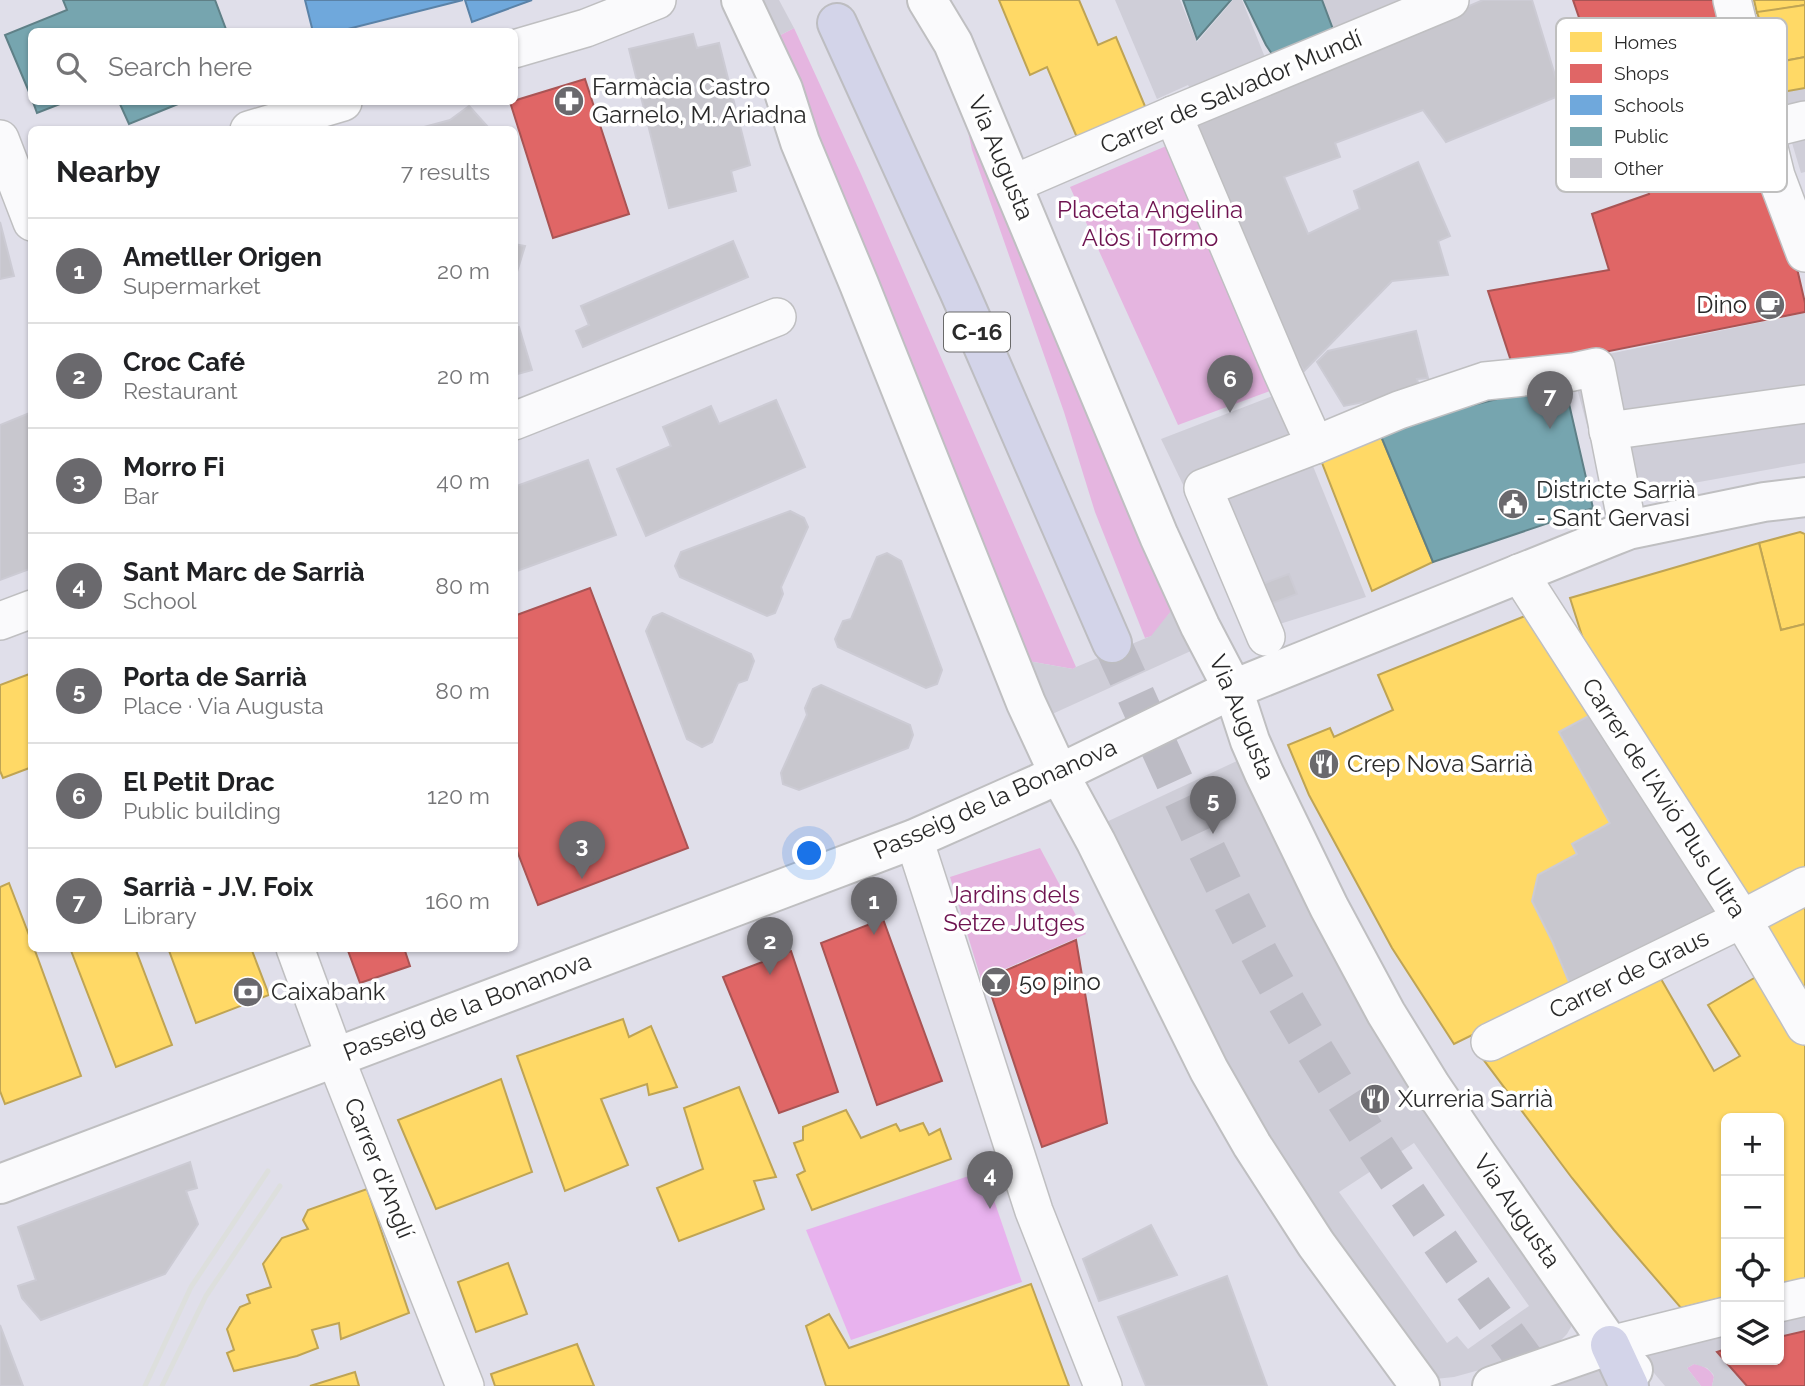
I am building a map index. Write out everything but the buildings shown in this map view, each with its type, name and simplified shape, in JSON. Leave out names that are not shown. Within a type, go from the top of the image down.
[{"type":"highway","name":"C-16","points":[[837,23],[959,291],[1112,643]]},
{"type":"highway","points":[[1610,1345],[1629,1386]]},
{"type":"street","points":[[518,48],[586,28],[657,0]]},
{"type":"street","points":[[741,0],[783,89],[800,142],[1026,703],[1059,774],[1096,842],[1209,1070],[1252,1145],[1316,1244],[1420,1386]]},
{"type":"street","name":"Via Augusta","points":[[927,0],[953,43],[1159,536],[1200,626],[1233,689],[1264,773],[1329,906],[1386,1013],[1476,1154],[1610,1345],[1645,1386]]},
{"type":"street","name":"Carrer de Salvador Mundí","points":[[1013,184],[1450,0]]},
{"type":"street","points":[[1732,0],[1736,18]]},
{"type":"street","points":[[262,126],[332,105]]},
{"type":"street","points":[[1173,115],[1315,445]]},
{"type":"street","points":[[1787,124],[1805,120]]},
{"type":"street","points":[[0,139],[28,203]]},
{"type":"street","points":[[1782,192],[1805,253]]},
{"type":"street","points":[[518,419],[777,317]]},
{"type":"street","points":[[1266,637],[1203,488],[1399,410],[1485,382],[1596,367],[1626,520]]},
{"type":"street","points":[[1608,431],[1805,404]]},
{"type":"street","name":"Passeig de la Bonanova","points":[[0,1184],[914,839],[1059,774],[1233,689],[1519,573],[1626,520],[1805,497]]},
{"type":"street","name":"Carrer de l'Avió Plus Ultra","points":[[1519,573],[1742,919],[1805,1026]]},
{"type":"street","points":[[0,621],[28,611]]},
{"type":"street","points":[[914,839],[1034,1211],[1103,1386]]},
{"type":"street","name":"Carrer de Graus","points":[[1490,1042],[1805,886]]},
{"type":"street","name":"Carrer d'Anglí","points":[[296,952],[465,1386]]},
{"type":"street","points":[[1783,1302],[1805,1297]]},
{"type":"street","points":[[1492,1386],[1610,1345],[1721,1317]]},
{"type":"green space","points":[[794,28],[861,174],[1076,667],[1073,669],[1028,661],[943,440],[769,41]]},
{"type":"green space","points":[[957,81],[1175,606],[1152,636],[1145,638],[1095,512],[1064,412],[972,150]]},
{"type":"green space","name":"Placeta Angelina Alòs i Tormo","points":[[1178,141],[1281,387],[1178,425],[1070,187]]},
{"type":"green space","name":"Jardins dels Setze Jutges","points":[[1040,848],[1086,934],[981,979],[950,877]]},
{"type":"green space","points":[[1694,1364],[1703,1366],[1710,1372],[1714,1377],[1712,1386],[1701,1386],[1687,1368]]},
{"type":"shaded area","points":[[753,0],[779,0],[794,28],[769,41]]},
{"type":"shaded area","points":[[1115,0],[1180,0],[1197,42],[1233,0],[1242,0],[1270,70],[1197,101],[1188,85],[1157,99]]},
{"type":"shaded area","points":[[1322,0],[1411,0],[1334,32]]},
{"type":"shaded area","points":[[1805,88],[1805,172],[1801,173],[1787,126],[1787,91]]},
{"type":"shaded area","points":[[1805,313],[1805,463],[1607,500],[1570,362]]},
{"type":"shaded area","points":[[1283,392],[1366,597],[1254,632],[1161,439]]},
{"type":"shaded area","points":[[1175,606],[1193,650],[1050,715],[1028,661],[1073,669],[1151,636]]},
{"type":"shaded area","points":[[1239,760],[1570,1317],[1571,1327],[1558,1343],[1527,1357],[1454,1377],[1435,1379],[1421,1371],[1240,1096],[1102,824]],"holes":[[[1414,1143],[1529,1306],[1468,1349],[1457,1336],[1447,1343],[1339,1192]]]},
{"type":"shaded area","points":[[984,1171],[1022,1282],[851,1340],[806,1230]]},
{"type":"shaded area","points":[[1805,1302],[1805,1331],[1784,1336],[1784,1307]]},
{"type":"shaded area","points":[[1721,1323],[1721,1351],[1718,1352],[1721,1356],[1721,1365],[1729,1365],[1747,1386],[1712,1386],[1713,1374],[1707,1368],[1694,1364],[1687,1368],[1701,1386],[1665,1386],[1638,1354]]},
{"type":"shaded area","points":[[1600,1363],[1614,1386],[1524,1386]]},
{"type":"tunnel","points":[[1112,643],[1225,888],[1298,1023],[1399,1182],[1544,1386]]},
{"type":"railway","points":[[145,1386],[191,1287],[268,1171]]},
{"type":"railway","points":[[162,1386],[206,1296],[280,1186]]},
{"type":"place","name":"Farmàcia Castro Garnelo, M. Ariadna","points":[[569,101]]},
{"type":"place","name":"Dino","points":[[1770,305]]},
{"type":"place","name":"El Petit Drac","points":[[1230,413]]},
{"type":"place","name":"Sarrià - J.V. Foix","points":[[1550,429]]},
{"type":"place","name":"Districte Sarrià - Sant Gervasi","points":[[1513,504]]},
{"type":"place","name":"Crep Nova Sarrià","points":[[1324,764]]},
{"type":"place","name":"Porta de Sarrià","points":[[1213,834]]},
{"type":"place","name":"Morro Fi","points":[[582,879]]},
{"type":"place","name":"Ametller Origen","points":[[874,935]]},
{"type":"place","name":"Croc Café","points":[[770,975]]},
{"type":"place","name":"5o pino","points":[[996,982]]},
{"type":"place","name":"Caixabank","points":[[248,992]]},
{"type":"place","name":"Xurreria Sarrià","points":[[1375,1099]]},
{"type":"place","name":"Sant Marc de Sarrià","points":[[990,1209]]}]
